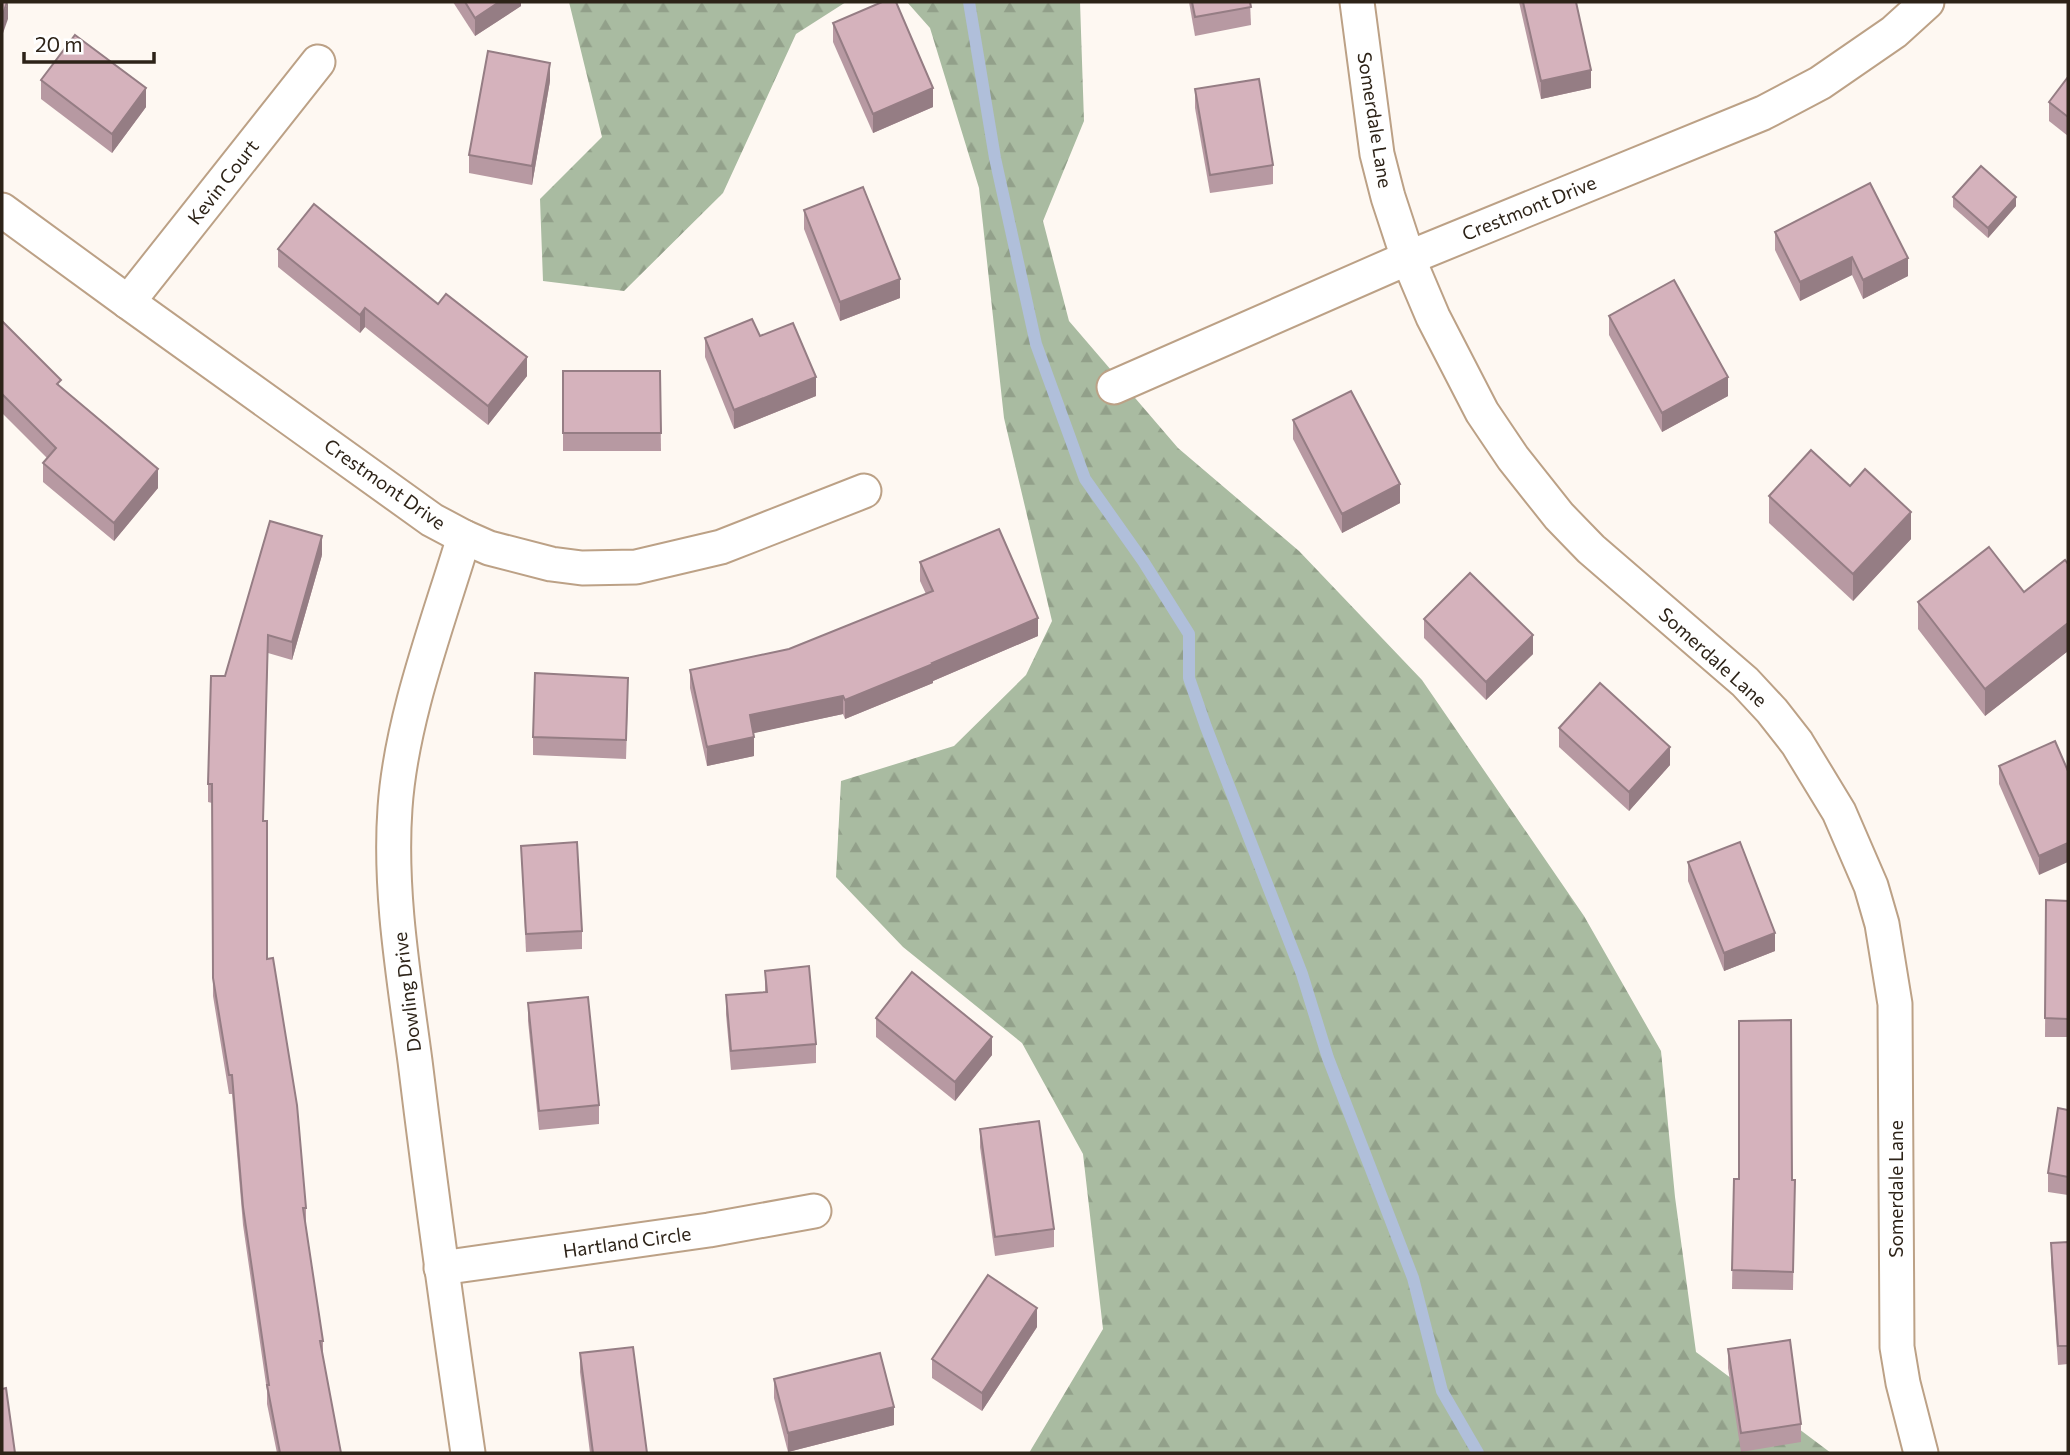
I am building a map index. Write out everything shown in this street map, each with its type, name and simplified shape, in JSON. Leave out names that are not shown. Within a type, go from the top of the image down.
[{"type":"street","name":"Somerdale Lane","points":[[1357,2],[1377,154],[1388,197],[1408,258],[1433,317],[1482,412],[1513,458],[1559,516],[1591,549],[1745,681],[1772,711],[1797,743],[1839,811],[1871,886],[1882,924],[1895,1004],[1897,1348],[1903,1384],[1921,1453]]},
{"type":"street","name":"Crestmont Drive","points":[[1114,387],[1408,258],[1763,113],[1820,83],[1894,32],[1927,2]]},
{"type":"street","name":"Kevin Court","points":[[128,302],[318,62]]},
{"type":"street","name":"Crestmont Drive","points":[[2,210],[432,520],[489,548],[551,565],[582,568],[636,567],[720,547],[864,491]]},
{"type":"street","name":"Dowling Drive","points":[[464,537],[408,722],[395,806],[394,840],[400,940],[441,1268],[468,1453]]},
{"type":"street","name":"Hartland Circle","points":[[441,1268],[709,1230],[814,1211]]},
{"type":"green space","points":[[569,2],[846,2],[796,34],[723,193],[624,291],[543,281],[540,199],[602,137]]},
{"type":"green space","points":[[907,2],[1080,2],[1084,121],[1043,221],[1069,321],[1178,448],[1299,551],[1422,680],[1584,916],[1661,1051],[1675,1197],[1696,1352],[1831,1453],[1029,1453],[1103,1329],[1083,1154],[1022,1043],[903,947],[836,877],[841,781],[954,746],[1026,675],[1052,621],[1004,418],[979,188],[930,28]]},
{"type":"building","points":[[2,2],[7,2],[2,17]]},
{"type":"building","points":[[465,2],[499,2],[475,18]]},
{"type":"building","points":[[882,2],[896,2],[933,88],[873,114],[833,23]]},
{"type":"building","points":[[1192,2],[1250,2],[1251,7],[1195,17]]},
{"type":"building","points":[[1523,2],[1576,2],[1591,70],[1541,81]]},
{"type":"building","points":[[75,35],[146,88],[112,134],[41,80]]},
{"type":"building","points":[[488,51],[550,63],[532,166],[469,155]]},
{"type":"building","points":[[2068,77],[2068,117],[2049,102]]},
{"type":"building","points":[[1259,79],[1273,165],[1210,175],[1195,89]]},
{"type":"building","points":[[1981,166],[2016,197],[1988,228],[1953,197]]},
{"type":"building","points":[[1870,183],[1908,258],[1863,280],[1852,257],[1800,282],[1775,232]]},
{"type":"building","points":[[863,187],[900,279],[840,302],[804,210]]},
{"type":"building","points":[[314,204],[438,304],[446,294],[527,357],[488,406],[365,308],[360,315],[278,249]]},
{"type":"building","points":[[1674,280],[1728,377],[1662,413],[1609,316]]},
{"type":"building","points":[[752,319],[760,336],[793,323],[816,377],[734,410],[705,338]]},
{"type":"building","points":[[2,321],[61,380],[57,384],[158,469],[114,523],[43,463],[56,448],[2,394]]},
{"type":"building","points":[[563,371],[660,371],[661,433],[563,433]]},
{"type":"building","points":[[1351,391],[1400,484],[1342,514],[1293,420]]},
{"type":"building","points":[[1811,450],[1850,486],[1865,469],[1911,512],[1853,574],[1769,496]]},
{"type":"building","points":[[270,521],[322,536],[292,642],[268,635],[263,821],[267,821],[267,959],[273,958],[297,1105],[306,1208],[303,1208],[323,1341],[320,1341],[341,1453],[280,1453],[267,1385],[243,1207],[232,1075],[229,1075],[213,978],[212,784],[208,784],[211,676],[225,676]]},
{"type":"building","points":[[999,529],[1038,618],[845,700],[843,696],[750,715],[754,737],[707,747],[690,670],[789,649],[933,591],[920,562]]},
{"type":"building","points":[[1989,547],[2024,592],[2065,560],[2068,564],[2068,623],[1985,689],[1918,602]]},
{"type":"building","points":[[1470,573],[1533,635],[1486,682],[1424,619]]},
{"type":"building","points":[[535,673],[628,678],[626,740],[533,737]]},
{"type":"building","points":[[1600,683],[1670,747],[1629,792],[1559,728]]},
{"type":"building","points":[[2055,741],[2068,771],[2068,843],[2039,856],[1999,766]]},
{"type":"building","points":[[577,842],[582,931],[526,934],[521,846]]},
{"type":"building","points":[[1740,842],[1775,933],[1724,953],[1688,862]]},
{"type":"building","points":[[2046,900],[2068,901],[2068,1019],[2045,1018]]},
{"type":"building","points":[[809,966],[816,1044],[731,1051],[726,995],[767,992],[765,971]]},
{"type":"building","points":[[912,972],[992,1037],[955,1082],[876,1018]]},
{"type":"building","points":[[588,997],[599,1105],[539,1111],[528,1003]]},
{"type":"building","points":[[1791,1020],[1792,1180],[1795,1180],[1793,1272],[1732,1270],[1734,1179],[1739,1179],[1739,1021]]},
{"type":"building","points":[[2058,1108],[2068,1110],[2068,1177],[2048,1173]]},
{"type":"building","points":[[1039,1121],[1054,1229],[995,1237],[980,1129]]},
{"type":"building","points":[[2068,1242],[2068,1346],[2058,1346],[2051,1243]]},
{"type":"building","points":[[988,1275],[1037,1308],[982,1393],[932,1359]]},
{"type":"building","points":[[1790,1340],[1801,1424],[1741,1433],[1728,1349]]},
{"type":"building","points":[[633,1347],[647,1453],[593,1453],[580,1353]]},
{"type":"building","points":[[880,1353],[894,1407],[788,1433],[774,1379]]},
{"type":"building","points":[[6,1388],[15,1453],[2,1453],[2,1389]]},
{"type":"waterway","points":[[969,2],[995,158],[1036,344],[1085,479],[1143,561],[1189,634],[1189,678],[1206,727],[1302,974],[1328,1058],[1413,1278],[1442,1391],[1478,1453]]}]
